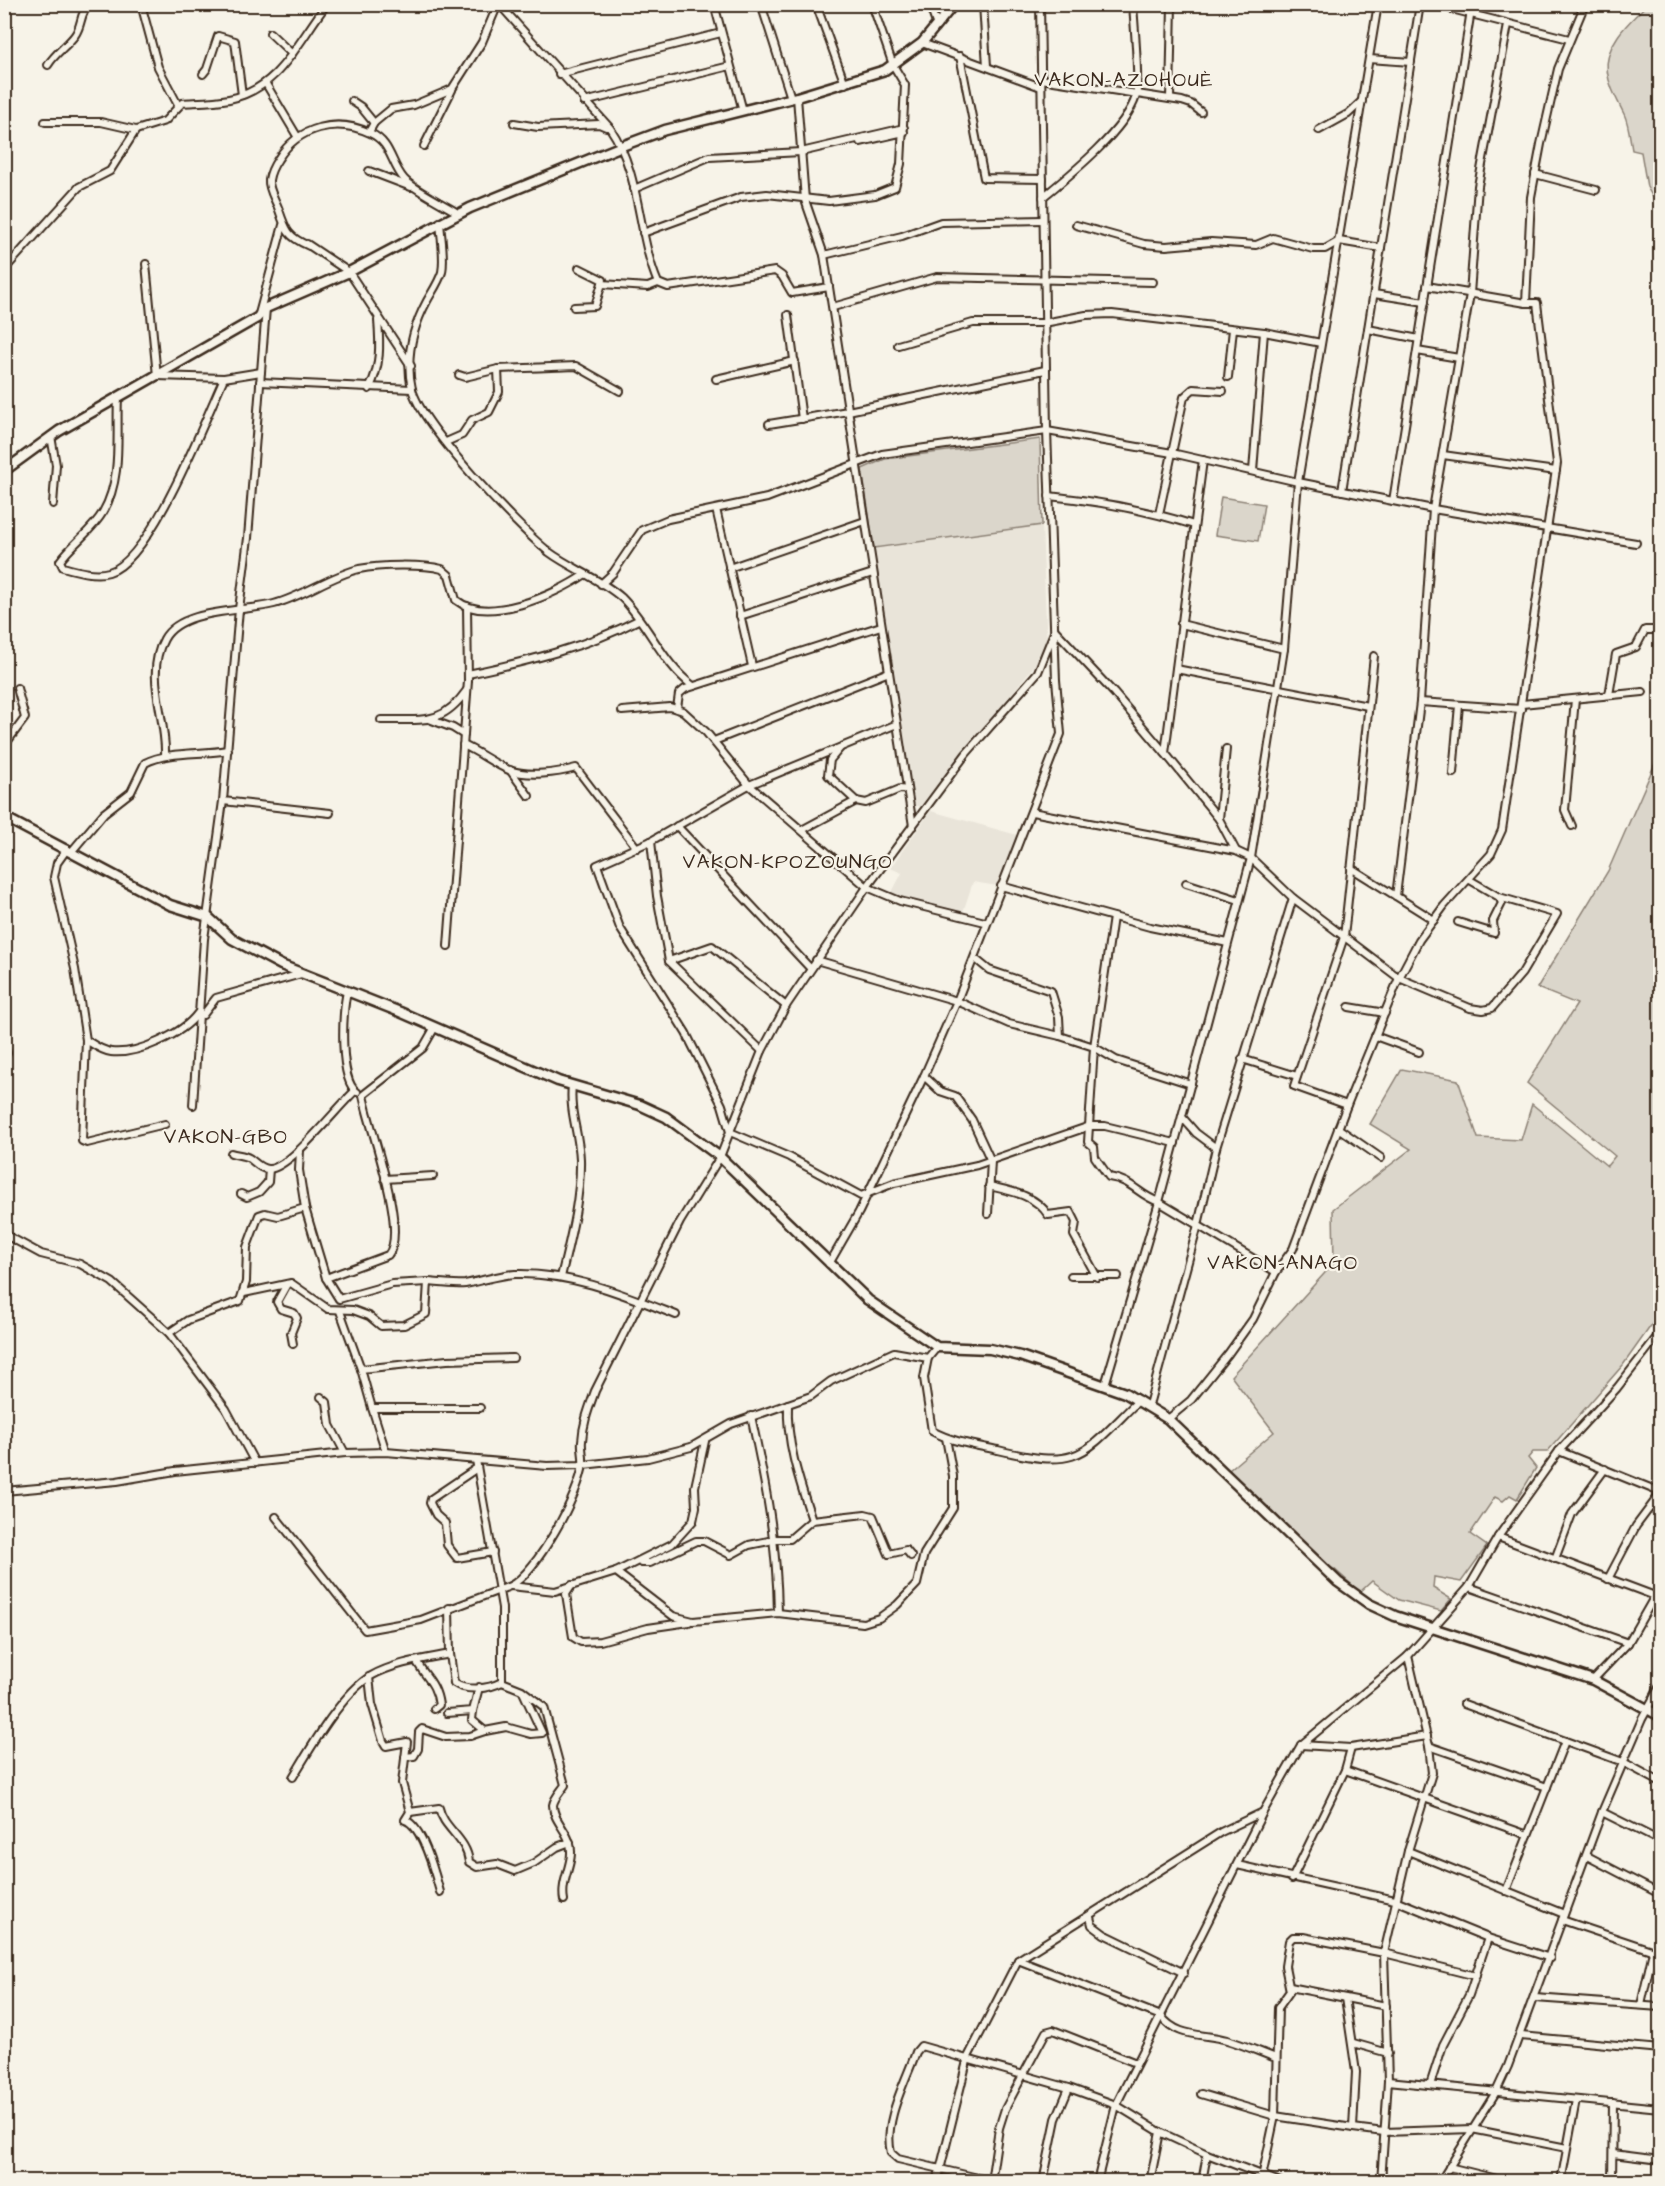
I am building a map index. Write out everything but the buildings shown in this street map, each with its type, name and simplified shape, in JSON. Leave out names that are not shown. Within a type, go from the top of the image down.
[{"type":"main road","points":[[8,468],[51,436],[257,318],[266,308],[349,272],[458,213],[665,130],[845,84],[894,65],[922,43],[954,4]]},
{"type":"main road","points":[[4,817],[170,905],[208,917],[232,939],[301,974],[572,1086],[654,1110],[720,1157],[879,1310],[937,1347],[990,1349],[1020,1356],[1105,1385],[1140,1400],[1168,1419],[1350,1592],[1382,1611],[1593,1680],[1660,1716]]},
{"type":"street","points":[[70,4],[77,4]]},
{"type":"street","points":[[48,64],[76,34],[82,13],[91,4]]},
{"type":"street","points":[[141,4],[158,67],[178,105]]},
{"type":"street","points":[[45,122],[101,122],[136,130],[165,121],[178,105],[242,95],[266,84],[292,54],[327,4]]},
{"type":"street","points":[[424,146],[452,89],[482,42],[499,4],[584,102],[610,128],[622,146],[643,233],[658,283]]},
{"type":"street","points":[[714,4],[742,111]]},
{"type":"street","points":[[760,4],[794,98],[805,200],[824,255],[913,826]]},
{"type":"street","points":[[816,4],[845,84]]},
{"type":"street","points":[[643,233],[741,197],[767,194],[829,201],[874,195],[895,187],[904,130],[905,85],[894,65],[872,4]]},
{"type":"street","points":[[929,4],[937,26]]},
{"type":"street","points":[[983,4],[987,66]]},
{"type":"street","points":[[829,1264],[867,1195],[957,1001],[1061,734],[1056,680],[1045,370],[1040,4]]},
{"type":"street","points":[[1043,197],[1078,169],[1100,145],[1137,96],[1133,4]]},
{"type":"street","points":[[1170,99],[1172,4]]},
{"type":"street","points":[[1105,1385],[1160,1203],[1251,858],[1284,649],[1298,483],[1378,4]]},
{"type":"street","points":[[1342,491],[1420,4]]},
{"type":"street","points":[[1432,4],[1569,39]]},
{"type":"street","points":[[1393,501],[1472,4]]},
{"type":"street","points":[[1526,303],[1531,197],[1535,174],[1558,69],[1585,4]]},
{"type":"street","points":[[1396,896],[1420,702],[1433,509],[1470,294],[1478,186],[1508,25]]},
{"type":"street","points":[[270,33],[292,54]]},
{"type":"street","points":[[559,74],[721,33]]},
{"type":"street","points":[[203,74],[207,69],[218,36],[235,41],[242,95]]},
{"type":"street","points":[[922,43],[1041,83],[1170,99],[1191,104],[1201,112]]},
{"type":"street","points":[[960,56],[984,178],[1043,179]]},
{"type":"street","points":[[1370,59],[1411,62]]},
{"type":"street","points":[[584,102],[730,66]]},
{"type":"street","points":[[266,84],[297,136]]},
{"type":"street","points":[[369,132],[374,123],[391,109],[414,105],[452,89]]},
{"type":"street","points":[[1319,130],[1348,114],[1362,100]]},
{"type":"street","points":[[352,101],[361,107],[374,123]]},
{"type":"street","points":[[514,123],[537,127],[599,124],[610,128]]},
{"type":"street","points":[[411,366],[349,272],[309,246],[283,225],[270,186],[270,177],[280,155],[297,136],[312,129],[338,126],[369,132],[390,149],[404,179],[458,213]]},
{"type":"street","points":[[4,270],[80,187],[110,171],[136,130]]},
{"type":"street","points":[[634,189],[709,157],[801,153],[904,130]]},
{"type":"street","points":[[369,171],[428,194]]},
{"type":"street","points":[[1535,174],[1596,190]]},
{"type":"street","points":[[824,255],[902,236],[940,222],[1043,220]]},
{"type":"street","points":[[440,222],[442,272],[414,328],[412,389],[418,403],[446,442],[530,536],[622,599],[680,676],[693,686]]},
{"type":"street","points":[[257,318],[283,225]]},
{"type":"street","points":[[1076,225],[1144,244],[1166,246],[1211,242],[1256,245],[1273,238],[1284,239],[1303,247],[1325,249],[1339,241],[1381,248]]},
{"type":"street","points":[[146,264],[157,376],[224,378],[261,372]]},
{"type":"street","points":[[574,307],[595,306],[603,280],[579,268]]},
{"type":"street","points":[[602,284],[648,287],[658,283],[668,287],[775,272],[782,276],[792,293],[829,287]]},
{"type":"street","points":[[833,307],[937,277],[1153,282]]},
{"type":"street","points":[[1168,1419],[1191,1400],[1228,1354],[1252,1319],[1276,1272],[1293,1249],[1338,1128],[1399,978],[1419,940],[1491,854],[1503,830],[1556,471],[1537,303],[1427,286]]},
{"type":"street","points":[[1374,294],[1425,302]]},
{"type":"street","points":[[193,1105],[204,939],[223,801],[239,609],[248,538],[266,308]]},
{"type":"street","points":[[898,345],[973,323],[1044,323],[1086,315],[1112,314],[1264,332],[1321,344]]},
{"type":"street","points":[[788,315],[802,419]]},
{"type":"street","points":[[369,389],[375,377],[379,357],[378,319]]},
{"type":"street","points":[[1228,377],[1233,329]]},
{"type":"street","points":[[1368,329],[1419,339]]},
{"type":"street","points":[[1253,471],[1264,332]]},
{"type":"street","points":[[1417,351],[1459,358]]},
{"type":"street","points":[[716,379],[795,361]]},
{"type":"street","points":[[459,375],[465,377],[498,369],[576,366],[620,391]]},
{"type":"street","points":[[446,442],[462,435],[472,420],[489,412],[499,392],[498,369]]},
{"type":"street","points":[[769,424],[848,411],[1045,370]]},
{"type":"street","points":[[118,397],[115,480],[112,495],[93,526],[60,561],[63,567],[109,572],[121,566],[143,544],[183,468],[224,378]]},
{"type":"street","points":[[260,382],[369,389],[412,389]]},
{"type":"street","points":[[1159,514],[1179,410],[1189,391],[1223,391]]},
{"type":"street","points":[[601,584],[613,573],[642,530],[689,513],[768,498],[882,454],[1047,431],[1172,453],[1298,483],[1433,509],[1635,543]]},
{"type":"street","points":[[51,436],[56,465],[53,504]]},
{"type":"street","points":[[4,451],[8,468]]},
{"type":"street","points":[[1443,454],[1556,471]]},
{"type":"street","points":[[1165,753],[1203,460]]},
{"type":"street","points":[[1049,496],[1099,501],[1159,514],[1194,525]]},
{"type":"street","points":[[716,509],[752,666]]},
{"type":"street","points":[[729,568],[865,520]]},
{"type":"street","points":[[165,756],[166,740],[157,691],[161,645],[170,630],[185,620],[275,604],[349,573],[373,567],[442,569],[449,575],[456,600],[467,606],[488,608],[524,604],[554,592],[584,575]]},
{"type":"street","points":[[740,616],[873,573]]},
{"type":"street","points":[[448,946],[468,674],[467,606]]},
{"type":"street","points":[[468,674],[569,646],[621,629],[638,620]]},
{"type":"street","points":[[1181,624],[1284,649]]},
{"type":"street","points":[[677,708],[679,694],[693,686],[881,626]]},
{"type":"street","points":[[1055,630],[1165,753],[1219,819],[1236,851]]},
{"type":"street","points":[[276,1517],[365,1630],[421,1620],[510,1586],[527,1574],[552,1537],[583,1465],[582,1442],[585,1418],[595,1391],[680,1222],[720,1157],[762,1051],[786,1006],[867,887],[966,754],[1038,672],[1055,630]]},
{"type":"street","points":[[1609,695],[1616,654],[1636,646],[1645,630],[1660,630]]},
{"type":"street","points":[[1347,1105],[1294,1086],[1344,937],[1374,656]]},
{"type":"street","points":[[1176,669],[1368,706]]},
{"type":"street","points":[[714,741],[889,672]]},
{"type":"street","points":[[4,746],[25,718],[17,688]]},
{"type":"street","points":[[381,720],[428,719],[450,712],[467,690]]},
{"type":"street","points":[[1420,702],[1522,707],[1643,692]]},
{"type":"street","points":[[1572,826],[1565,810],[1575,699]]},
{"type":"street","points":[[1453,773],[1459,705]]},
{"type":"street","points":[[622,711],[677,708],[697,723],[714,741],[749,785],[867,887],[900,901],[986,922]]},
{"type":"street","points":[[428,719],[453,728],[464,735]]},
{"type":"street","points":[[897,724],[749,785],[651,841],[597,866],[620,928],[686,1032],[722,1105],[730,1132],[798,1162],[861,1196],[894,1183],[991,1161],[1088,1126],[1105,1126],[1175,1143]]},
{"type":"street","points":[[463,745],[510,770],[529,796]]},
{"type":"street","points":[[840,747],[830,760],[828,775],[856,801],[866,803],[900,789],[907,790]]},
{"type":"street","points":[[1219,819],[1226,749]]},
{"type":"street","points":[[165,1124],[87,1143],[82,1141],[86,1040],[75,969],[54,877],[57,863],[104,813],[131,792],[145,763],[165,756],[202,755],[228,750]]},
{"type":"street","points":[[510,770],[558,772],[576,768],[637,848]]},
{"type":"street","points":[[223,801],[330,813]]},
{"type":"street","points":[[802,831],[856,801]]},
{"type":"street","points":[[1032,812],[1236,851],[1251,858],[1293,898],[1399,978],[1470,1008],[1483,1010],[1492,1008],[1522,973],[1557,914],[1499,897],[1470,880]]},
{"type":"street","points":[[677,826],[810,968]]},
{"type":"street","points":[[651,841],[657,896],[669,961],[762,1051]]},
{"type":"street","points":[[1351,868],[1434,920]]},
{"type":"street","points":[[1186,883],[1239,900]]},
{"type":"street","points":[[1000,886],[1113,917],[1228,943]]},
{"type":"street","points":[[1458,922],[1494,933],[1493,921],[1502,903],[1499,897]]},
{"type":"street","points":[[1149,1405],[1198,1225],[1216,1148],[1293,898]]},
{"type":"street","points":[[1113,917],[1094,1047],[1088,1142],[1094,1147],[1095,1157],[1109,1177],[1124,1179],[1140,1194],[1160,1203],[1276,1272]]},
{"type":"street","points":[[669,961],[712,946],[786,1006]]},
{"type":"street","points":[[816,960],[957,1001],[1009,1024],[1094,1047],[1116,1060],[1191,1084]]},
{"type":"street","points":[[978,961],[989,970],[1051,991],[1059,1017],[1060,1036]]},
{"type":"street","points":[[198,1013],[203,1015],[216,998],[301,974]]},
{"type":"street","points":[[326,1278],[388,1255],[393,1249],[396,1237],[385,1179],[363,1095],[355,1091],[348,1081],[345,1064],[344,1006],[347,992]]},
{"type":"street","points":[[1349,1007],[1385,1013]]},
{"type":"street","points":[[86,1040],[97,1048],[117,1053],[157,1043],[177,1034],[189,1026],[198,1013]]},
{"type":"street","points":[[363,1095],[423,1048],[435,1028]]},
{"type":"street","points":[[1376,1036],[1419,1052]]},
{"type":"street","points":[[4,1042],[7,1053],[4,1060]]},
{"type":"street","points":[[1242,1059],[1297,1076]]},
{"type":"street","points":[[924,1076],[940,1091],[955,1096],[972,1120],[991,1161],[988,1214]]},
{"type":"street","points":[[561,1277],[571,1234],[579,1175],[578,1145],[571,1110],[572,1086]]},
{"type":"street","points":[[269,1169],[300,1150],[355,1091]]},
{"type":"street","points":[[1182,1117],[1196,1133],[1216,1148]]},
{"type":"street","points":[[1338,1128],[1381,1158]]},
{"type":"street","points":[[300,1150],[299,1170],[305,1208],[326,1278],[339,1299],[392,1284],[428,1282],[462,1284],[514,1274],[561,1277],[641,1301],[676,1315]]},
{"type":"street","points":[[231,1154],[246,1156],[258,1165],[269,1169]]},
{"type":"street","points":[[242,1194],[247,1197],[259,1192],[268,1182],[269,1169]]},
{"type":"street","points":[[385,1179],[434,1176]]},
{"type":"street","points":[[989,1186],[1019,1192],[1044,1209],[1048,1215],[1071,1212],[1076,1222],[1074,1235],[1097,1277]]},
{"type":"street","points":[[169,1333],[203,1313],[240,1301],[244,1293],[248,1247],[257,1220],[262,1214],[278,1216],[305,1208]]},
{"type":"street","points":[[248,1224],[257,1220]]},
{"type":"street","points":[[4,1234],[41,1254],[80,1264],[112,1282],[169,1333],[226,1409],[255,1463]]},
{"type":"street","points":[[1071,1276],[1118,1276]]},
{"type":"street","points":[[244,1293],[287,1283],[297,1285],[319,1305],[340,1311],[353,1310],[369,1316],[381,1326],[404,1325],[426,1314],[428,1282]]},
{"type":"street","points":[[287,1283],[277,1302],[280,1309],[294,1313],[297,1318],[291,1333],[293,1344]]},
{"type":"street","points":[[340,1311],[361,1369],[386,1452]]},
{"type":"street","points":[[1097,2181],[1116,2105],[1263,1812],[1301,1745],[1408,1656],[1469,1587],[1498,1537],[1559,1451],[1624,1380],[1660,1333]]},
{"type":"street","points":[[937,1347],[928,1358],[924,1378],[932,1431],[946,1438],[1034,1459],[1052,1461],[1071,1458],[1091,1448],[1140,1400]]},
{"type":"street","points":[[4,1491],[117,1481],[176,1471],[345,1453],[386,1452],[547,1466],[583,1465],[676,1453],[705,1441],[731,1424],[811,1396],[831,1380],[894,1352],[928,1358]]},
{"type":"street","points":[[361,1369],[447,1360],[513,1358]]},
{"type":"street","points":[[321,1397],[327,1402],[330,1425],[345,1453]]},
{"type":"street","points":[[788,1404],[787,1418],[794,1456],[812,1520]]},
{"type":"street","points":[[372,1408],[480,1408]]},
{"type":"street","points":[[751,1416],[772,1540],[778,1613]]},
{"type":"street","points":[[572,1584],[566,1594],[568,1610],[573,1637],[581,1642],[600,1641],[648,1628],[778,1613],[863,1623],[879,1618],[897,1605],[916,1584],[924,1554],[953,1508],[953,1476],[946,1438]]},
{"type":"street","points":[[510,1586],[555,1591],[616,1572],[672,1544],[693,1521],[696,1508],[695,1487],[705,1441]]},
{"type":"street","points":[[1559,1451],[1660,1493],[1636,1526],[1608,1579]]},
{"type":"street","points":[[476,1460],[500,1590],[502,1682]]},
{"type":"street","points":[[477,1468],[431,1499],[430,1503],[436,1515],[445,1523],[447,1545],[457,1558],[493,1552]]},
{"type":"street","points":[[1555,1559],[1572,1514],[1605,1469]]},
{"type":"street","points":[[637,1563],[650,1563],[696,1541],[704,1541],[731,1555],[749,1545],[790,1539],[812,1520],[865,1514],[873,1516],[889,1554],[906,1550],[911,1556]]},
{"type":"street","points":[[1498,1537],[1655,1596]]},
{"type":"street","points":[[616,1572],[673,1616],[693,1622]]},
{"type":"street","points":[[1469,1587],[1628,1643]]},
{"type":"street","points":[[1593,1680],[1628,1643],[1660,1587]]},
{"type":"street","points":[[449,1608],[450,1654],[454,1683],[467,1689],[502,1682],[522,1690],[544,1707],[566,1785],[554,1802],[553,1808],[570,1842],[568,1868],[563,1880],[564,1900]]},
{"type":"street","points":[[292,1778],[319,1734],[354,1691],[369,1677],[394,1666],[450,1654]]},
{"type":"street","points":[[1382,2181],[1388,2081],[1384,1953],[1408,1851],[1426,1799],[1432,1773],[1427,1736],[1408,1656]]},
{"type":"street","points":[[417,1662],[422,1671],[432,1680],[438,1695],[439,1705],[434,1709]]},
{"type":"street","points":[[369,1677],[378,1732],[386,1746],[407,1742],[402,1783],[410,1812],[405,1820],[414,1825],[426,1849],[440,1892]]},
{"type":"street","points":[[1440,2181],[1496,2092],[1521,2036],[1602,1812],[1647,1708],[1660,1686]]},
{"type":"street","points":[[479,1688],[472,1720],[485,1731]]},
{"type":"street","points":[[522,1690],[542,1733]]},
{"type":"street","points":[[1464,1704],[1623,1762],[1660,1782]]},
{"type":"street","points":[[447,1713],[473,1711]]},
{"type":"street","points":[[405,1756],[414,1756],[418,1749],[418,1732],[422,1729],[446,1737],[470,1736],[506,1727],[531,1734],[542,1733],[553,1739]]},
{"type":"street","points":[[1301,1745],[1351,1748],[1427,1736]]},
{"type":"street","points":[[1506,1891],[1566,1741]]},
{"type":"street","points":[[1429,1746],[1547,1787]]},
{"type":"street","points":[[1292,1879],[1345,1770],[1351,1748]]},
{"type":"street","points":[[1345,1770],[1528,1835]]},
{"type":"street","points":[[410,1812],[440,1808],[441,1817],[465,1848],[469,1862],[477,1867],[497,1864],[515,1871],[570,1842]]},
{"type":"street","points":[[937,2181],[968,2057],[1017,1960],[1090,1917],[1221,1832],[1263,1812]]},
{"type":"street","points":[[1602,1812],[1660,1841]]},
{"type":"street","points":[[1408,1851],[1563,1917],[1657,1952],[1641,2006]]},
{"type":"street","points":[[1587,1856],[1660,1894]]},
{"type":"street","points":[[1237,1865],[1395,1900],[1488,1938],[1550,1958]]},
{"type":"street","points":[[1090,1917],[1092,1925],[1104,1934],[1184,1973]]},
{"type":"street","points":[[1262,2178],[1275,2116],[1278,2008],[1288,1995],[1290,1987],[1286,1974],[1286,1948],[1293,1937],[1384,1953],[1476,1976]]},
{"type":"street","points":[[1430,2085],[1443,2045],[1476,1976],[1488,1938]]},
{"type":"street","points":[[1017,1960],[1161,2016],[1182,2032],[1226,2039],[1276,2058]]},
{"type":"street","points":[[1290,1987],[1386,2006]]},
{"type":"street","points":[[1345,1998],[1356,2072],[1353,2128]]},
{"type":"street","points":[[1535,1998],[1660,2007]]},
{"type":"street","points":[[1136,2063],[1049,2030],[1023,2074],[1005,2109],[999,2128],[992,2181],[894,2156],[890,2139],[895,2113],[918,2048],[925,2045],[968,2057],[1023,2074],[1069,2088],[1116,2105],[1160,2132],[1207,2154],[1262,2178],[1280,2181]]},
{"type":"street","points":[[1521,2036],[1660,2049]]},
{"type":"street","points":[[1353,2043],[1388,2053]]},
{"type":"street","points":[[1388,2081],[1660,2108]]},
{"type":"street","points":[[1043,2181],[1056,2120],[1069,2088]]},
{"type":"street","points":[[1202,2094],[1275,2116],[1353,2128],[1384,2132],[1472,2129],[1567,2148]]},
{"type":"street","points":[[1561,2181],[1576,2100]]},
{"type":"street","points":[[1612,2181],[1613,2103]]},
{"type":"street","points":[[1150,2181],[1160,2132]]},
{"type":"street","points":[[1202,2181],[1207,2154]]},
{"type":"street","points":[[1613,2154],[1660,2160]]},
{"type":"street","points":[[1449,2167],[1509,2181]]},
{"type":"shaded area","points":[[1647,4],[1660,5],[1660,210],[1647,187],[1641,152],[1632,150],[1627,122],[1610,84],[1607,66],[1608,57],[1618,36]]},
{"type":"shaded area","points":[[1040,439],[1042,525],[874,548],[862,469],[885,459]]},
{"type":"shaded area","points":[[1221,497],[1264,504],[1258,541],[1215,535]]},
{"type":"shaded area","points":[[1042,525],[1047,646],[1043,655],[920,806],[915,806],[874,548]]},
{"type":"shaded area","points":[[1660,752],[1660,1313],[1623,1365],[1547,1452],[1533,1452],[1528,1458],[1536,1468],[1517,1499],[1510,1495],[1503,1501],[1495,1497],[1470,1534],[1487,1546],[1461,1582],[1434,1577],[1433,1588],[1451,1599],[1441,1611],[1399,1600],[1372,1581],[1360,1592],[1334,1569],[1326,1566],[1229,1470],[1274,1432],[1231,1376],[1334,1263],[1333,1209],[1411,1149],[1370,1124],[1402,1069],[1458,1080],[1478,1138],[1521,1140],[1532,1104],[1607,1166],[1615,1156],[1527,1083],[1577,1004],[1537,988],[1608,871]]},
{"type":"shaded area","points":[[931,811],[1017,835],[997,886],[973,882],[963,912],[891,894],[902,873],[890,868]]},
{"type":"district","name":"VAKON-AZOHOUÈ","points":[[1124,80]]},
{"type":"district","name":"VAKON-KPOZOUNGO","points":[[788,862]]},
{"type":"district","name":"VAKON-GBO","points":[[226,1137]]},
{"type":"district","name":"VAKON-ANAGO","points":[[1283,1263]]}]
